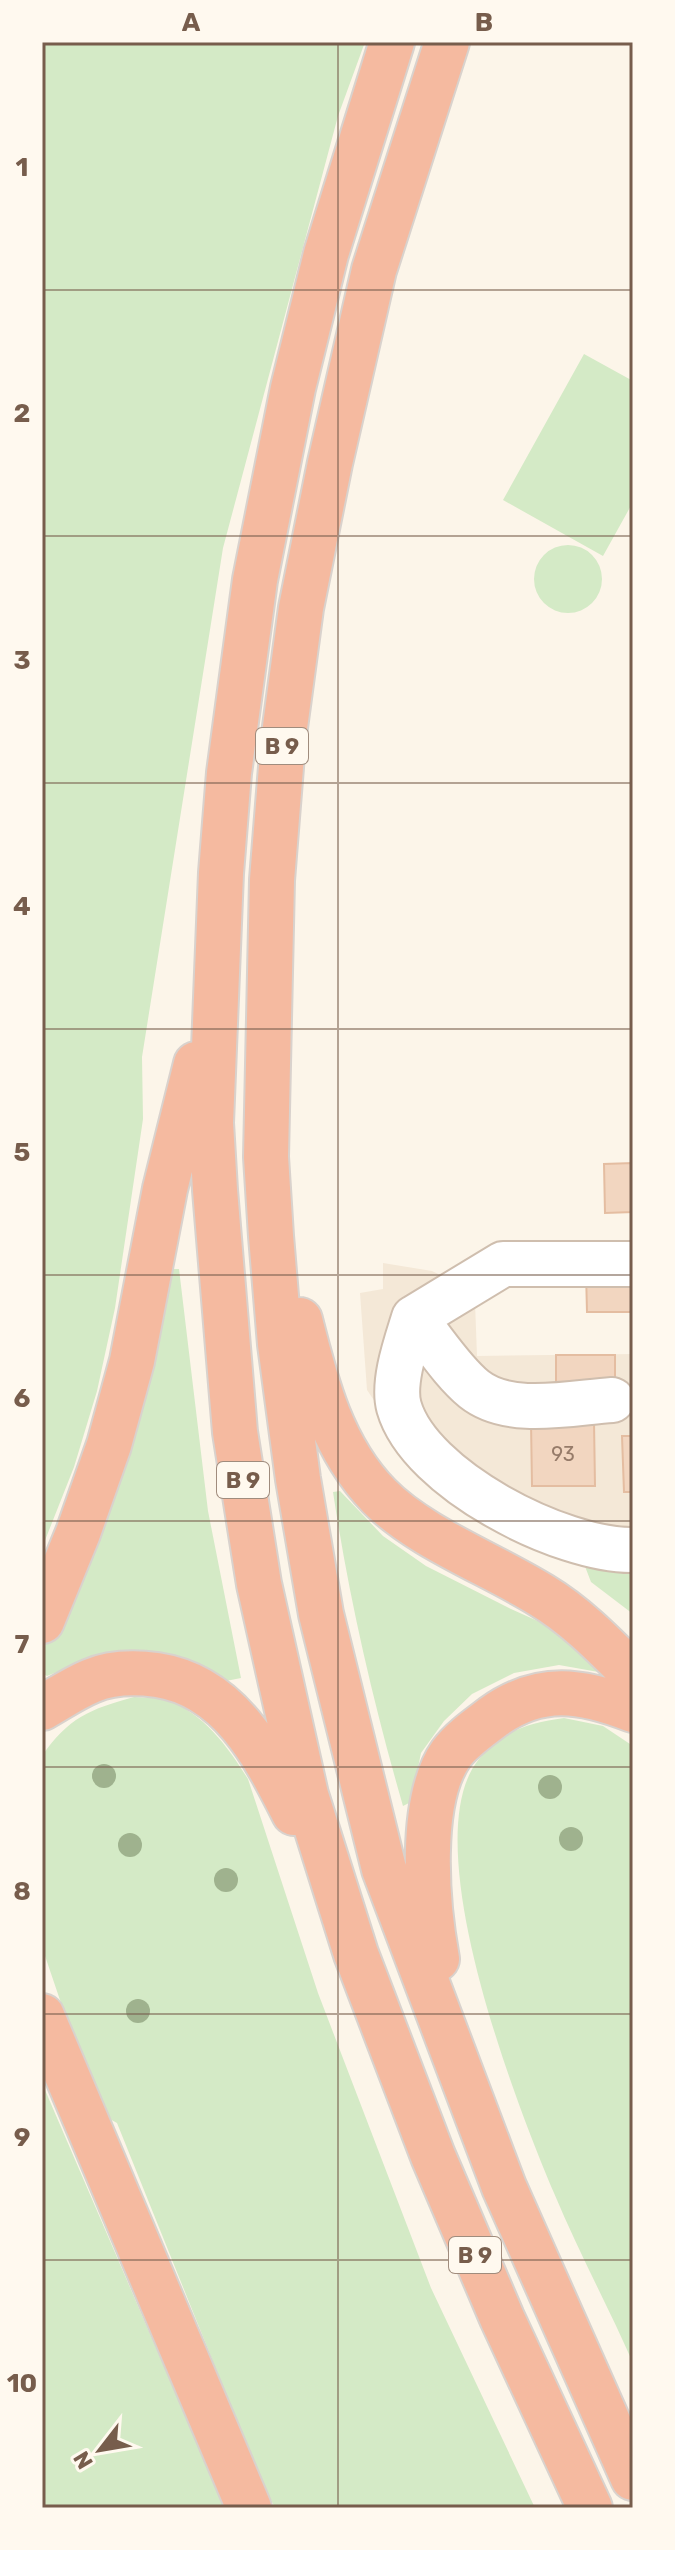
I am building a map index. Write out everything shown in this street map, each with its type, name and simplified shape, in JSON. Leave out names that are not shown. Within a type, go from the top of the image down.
[{"type":"highway","name":"B 9","points":[[392,42],[326,254],[293,388],[255,580],[229,773],[215,993],[211,1123],[235,1432],[259,1584],[306,1795],[356,1954],[439,2169],[502,2318],[590,2508]]},
{"type":"highway","name":"B 9","points":[[447,42],[374,270],[335,435],[301,608],[283,742],[272,880],[266,1157],[280,1344],[298,1479],[321,1614],[384,1869],[458,2068],[556,2309],[633,2478]]},
{"type":"highway","points":[[42,1621],[99,1474],[132,1361],[165,1189],[215,993]]},
{"type":"highway","points":[[266,1157],[290,1276],[325,1409],[357,1469],[379,1496],[405,1519],[571,1614],[633,1674]]},
{"type":"highway","points":[[42,1708],[92,1681],[118,1673],[165,1677],[195,1687],[220,1703],[253,1740],[274,1773],[299,1822],[356,1954]]},
{"type":"highway","points":[[458,2068],[429,1918],[430,1813],[437,1783],[452,1753],[503,1710],[525,1699],[549,1693],[580,1694],[605,1699],[633,1710]]},
{"type":"highway","points":[[42,2016],[249,2508]]},
{"type":"street","points":[[633,1264],[503,1264],[414,1318],[401,1359],[398,1405],[416,1441],[452,1478],[489,1503],[580,1541],[633,1550]]},
{"type":"street","points":[[414,1318],[473,1388],[505,1405],[612,1400]]},
{"type":"shaded area","points":[[383,1263],[432,1271],[457,1283],[475,1302],[477,1356],[633,1354],[633,1570],[413,1458],[367,1390],[360,1293],[383,1289]]},
{"type":"green space","points":[[42,42],[365,42],[338,116],[223,548],[142,1057],[143,1119],[115,1308],[97,1391],[74,1467],[42,1548]]},
{"type":"green space","points":[[584,354],[633,381],[633,502],[603,556],[503,500]]},
{"type":"green space","points":[[568,545],[581,547],[592,555],[600,566],[600,592],[592,603],[581,611],[568,613],[555,611],[544,603],[536,592],[534,579],[536,566],[544,555],[555,547]]},
{"type":"green space","points":[[172,1269],[179,1269],[208,1511],[241,1678],[221,1682],[130,1652],[99,1655],[47,1676],[42,1673],[42,1653],[124,1454]]},
{"type":"green space","points":[[340,1491],[383,1536],[426,1566],[560,1631],[604,1673],[559,1665],[514,1673],[472,1694],[444,1721],[421,1753],[411,1802],[403,1806],[354,1611],[333,1492]]},
{"type":"green space","points":[[581,1556],[633,1570],[633,1614],[591,1582]]},
{"type":"green space","points":[[134,1697],[166,1700],[192,1713],[223,1743],[248,1779],[318,1993],[431,2288],[535,2508],[275,2508],[259,2476],[117,2123],[108,2118],[61,2003],[42,1947],[42,1756],[61,1732],[81,1717]]},
{"type":"green space","points":[[564,1718],[603,1726],[633,1746],[633,2363],[563,2215],[517,2100],[478,1974],[464,1909],[458,1849],[462,1797],[479,1759],[497,1741],[517,1730]]},
{"type":"green space","points":[[42,2083],[225,2508],[42,2508]]},
{"type":"building","points":[[633,1163],[633,1212],[605,1213],[604,1164]]},
{"type":"building","points":[[586,1272],[633,1272],[633,1312],[587,1312]]},
{"type":"building","points":[[556,1355],[615,1355],[615,1392],[556,1393]]},
{"type":"building","points":[[531,1422],[594,1422],[595,1486],[532,1486]]},
{"type":"building","points":[[622,1436],[633,1436],[633,1492],[624,1492]]}]
